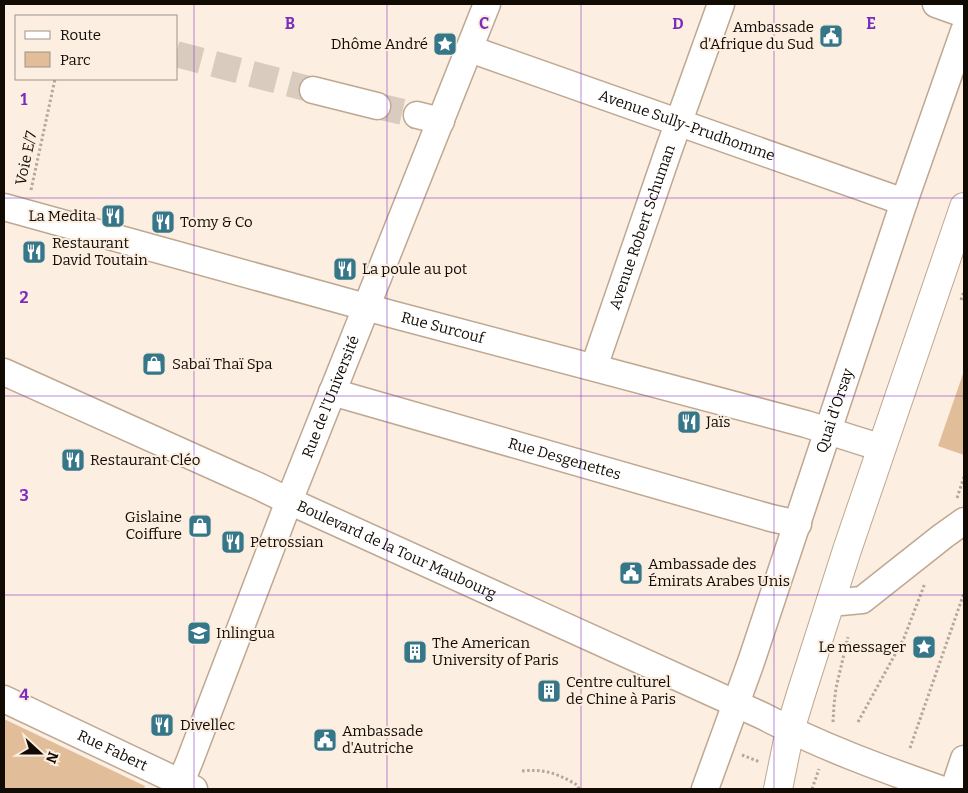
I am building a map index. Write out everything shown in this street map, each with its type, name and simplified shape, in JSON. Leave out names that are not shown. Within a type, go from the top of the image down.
[{"type":"main road","points":[[778,789],[790,730],[830,603],[964,207]]},
{"type":"street","name":"Rue de l'Université","points":[[184,787],[289,501],[366,307],[429,118],[470,49],[487,4]]},
{"type":"street","name":"Avenue Robert Schuman","points":[[594,367],[720,4]]},
{"type":"street","points":[[936,4],[964,14]]},
{"type":"street","name":"Quai d'Orsay","points":[[700,782],[735,704],[798,524],[904,202],[964,31]]},
{"type":"street","name":"Avenue Sully-Prudhomme","points":[[470,49],[904,202]]},
{"type":"street","points":[[313,90],[377,106]]},
{"type":"street","name":"Rue Surcouf","points":[[15,210],[366,307],[828,431],[882,448]]},
{"type":"street","name":"Boulevard de la Tour Maubourg","points":[[4,372],[764,716],[790,730],[842,753],[878,779],[906,777],[940,789]]},
{"type":"street","name":"Rue Desgenettes","points":[[332,392],[771,518],[798,524]]},
{"type":"street","points":[[830,603],[862,600],[943,536],[964,522]]},
{"type":"street","points":[[758,596],[778,538],[798,524]]},
{"type":"street","name":"Rue Fabert","points":[[4,699],[184,787]]},
{"type":"street","points":[[954,789],[964,759]]},
{"type":"path","name":"Voie E/7","points":[[15,210],[55,80]]},
{"type":"path","points":[[858,722],[904,638],[925,582]]},
{"type":"path","points":[[910,748],[964,593]]},
{"type":"path","points":[[834,719],[836,688],[848,636]]},
{"type":"path","points":[[737,754],[753,759]]},
{"type":"path","points":[[522,771],[548,772],[578,785],[579,789]]},
{"type":"path","points":[[812,789],[814,781]]},
{"type":"green space","points":[[964,371],[964,455],[938,446]]},
{"type":"green space","points":[[4,719],[145,786],[144,789],[4,789]]},
{"type":"tunnel","points":[[178,55],[313,90]]},
{"type":"tunnel","points":[[377,106],[417,115]]},
{"type":"place","name":"Ambassade d'Afrique du Sud","points":[[831,36]]},
{"type":"place","name":"Dhôme André","points":[[445,44]]},
{"type":"place","name":"La Medita","points":[[113,216]]},
{"type":"place","name":"Tomy & Co","points":[[163,222]]},
{"type":"place","name":"Restaurant David Toutain","points":[[34,252]]},
{"type":"place","name":"La poule au pot","points":[[345,269]]},
{"type":"place","name":"Sabaï Thaï Spa","points":[[154,364]]},
{"type":"place","name":"Jaïs","points":[[689,422]]},
{"type":"place","name":"Restaurant Cléo","points":[[73,460]]},
{"type":"place","name":"Gislaine Coiffure","points":[[200,526]]},
{"type":"place","name":"Petrossian","points":[[233,542]]},
{"type":"place","name":"Ambassade des Émirats Arabes Unis","points":[[631,573]]},
{"type":"place","name":"Inlingua","points":[[199,633]]},
{"type":"place","name":"Le messager","points":[[924,647]]},
{"type":"place","name":"The American University of Paris","points":[[415,652]]},
{"type":"place","name":"Centre culturel de Chine à Paris","points":[[549,691]]},
{"type":"place","name":"Divellec","points":[[162,725]]},
{"type":"place","name":"Ambassade d'Autriche","points":[[325,740]]}]
